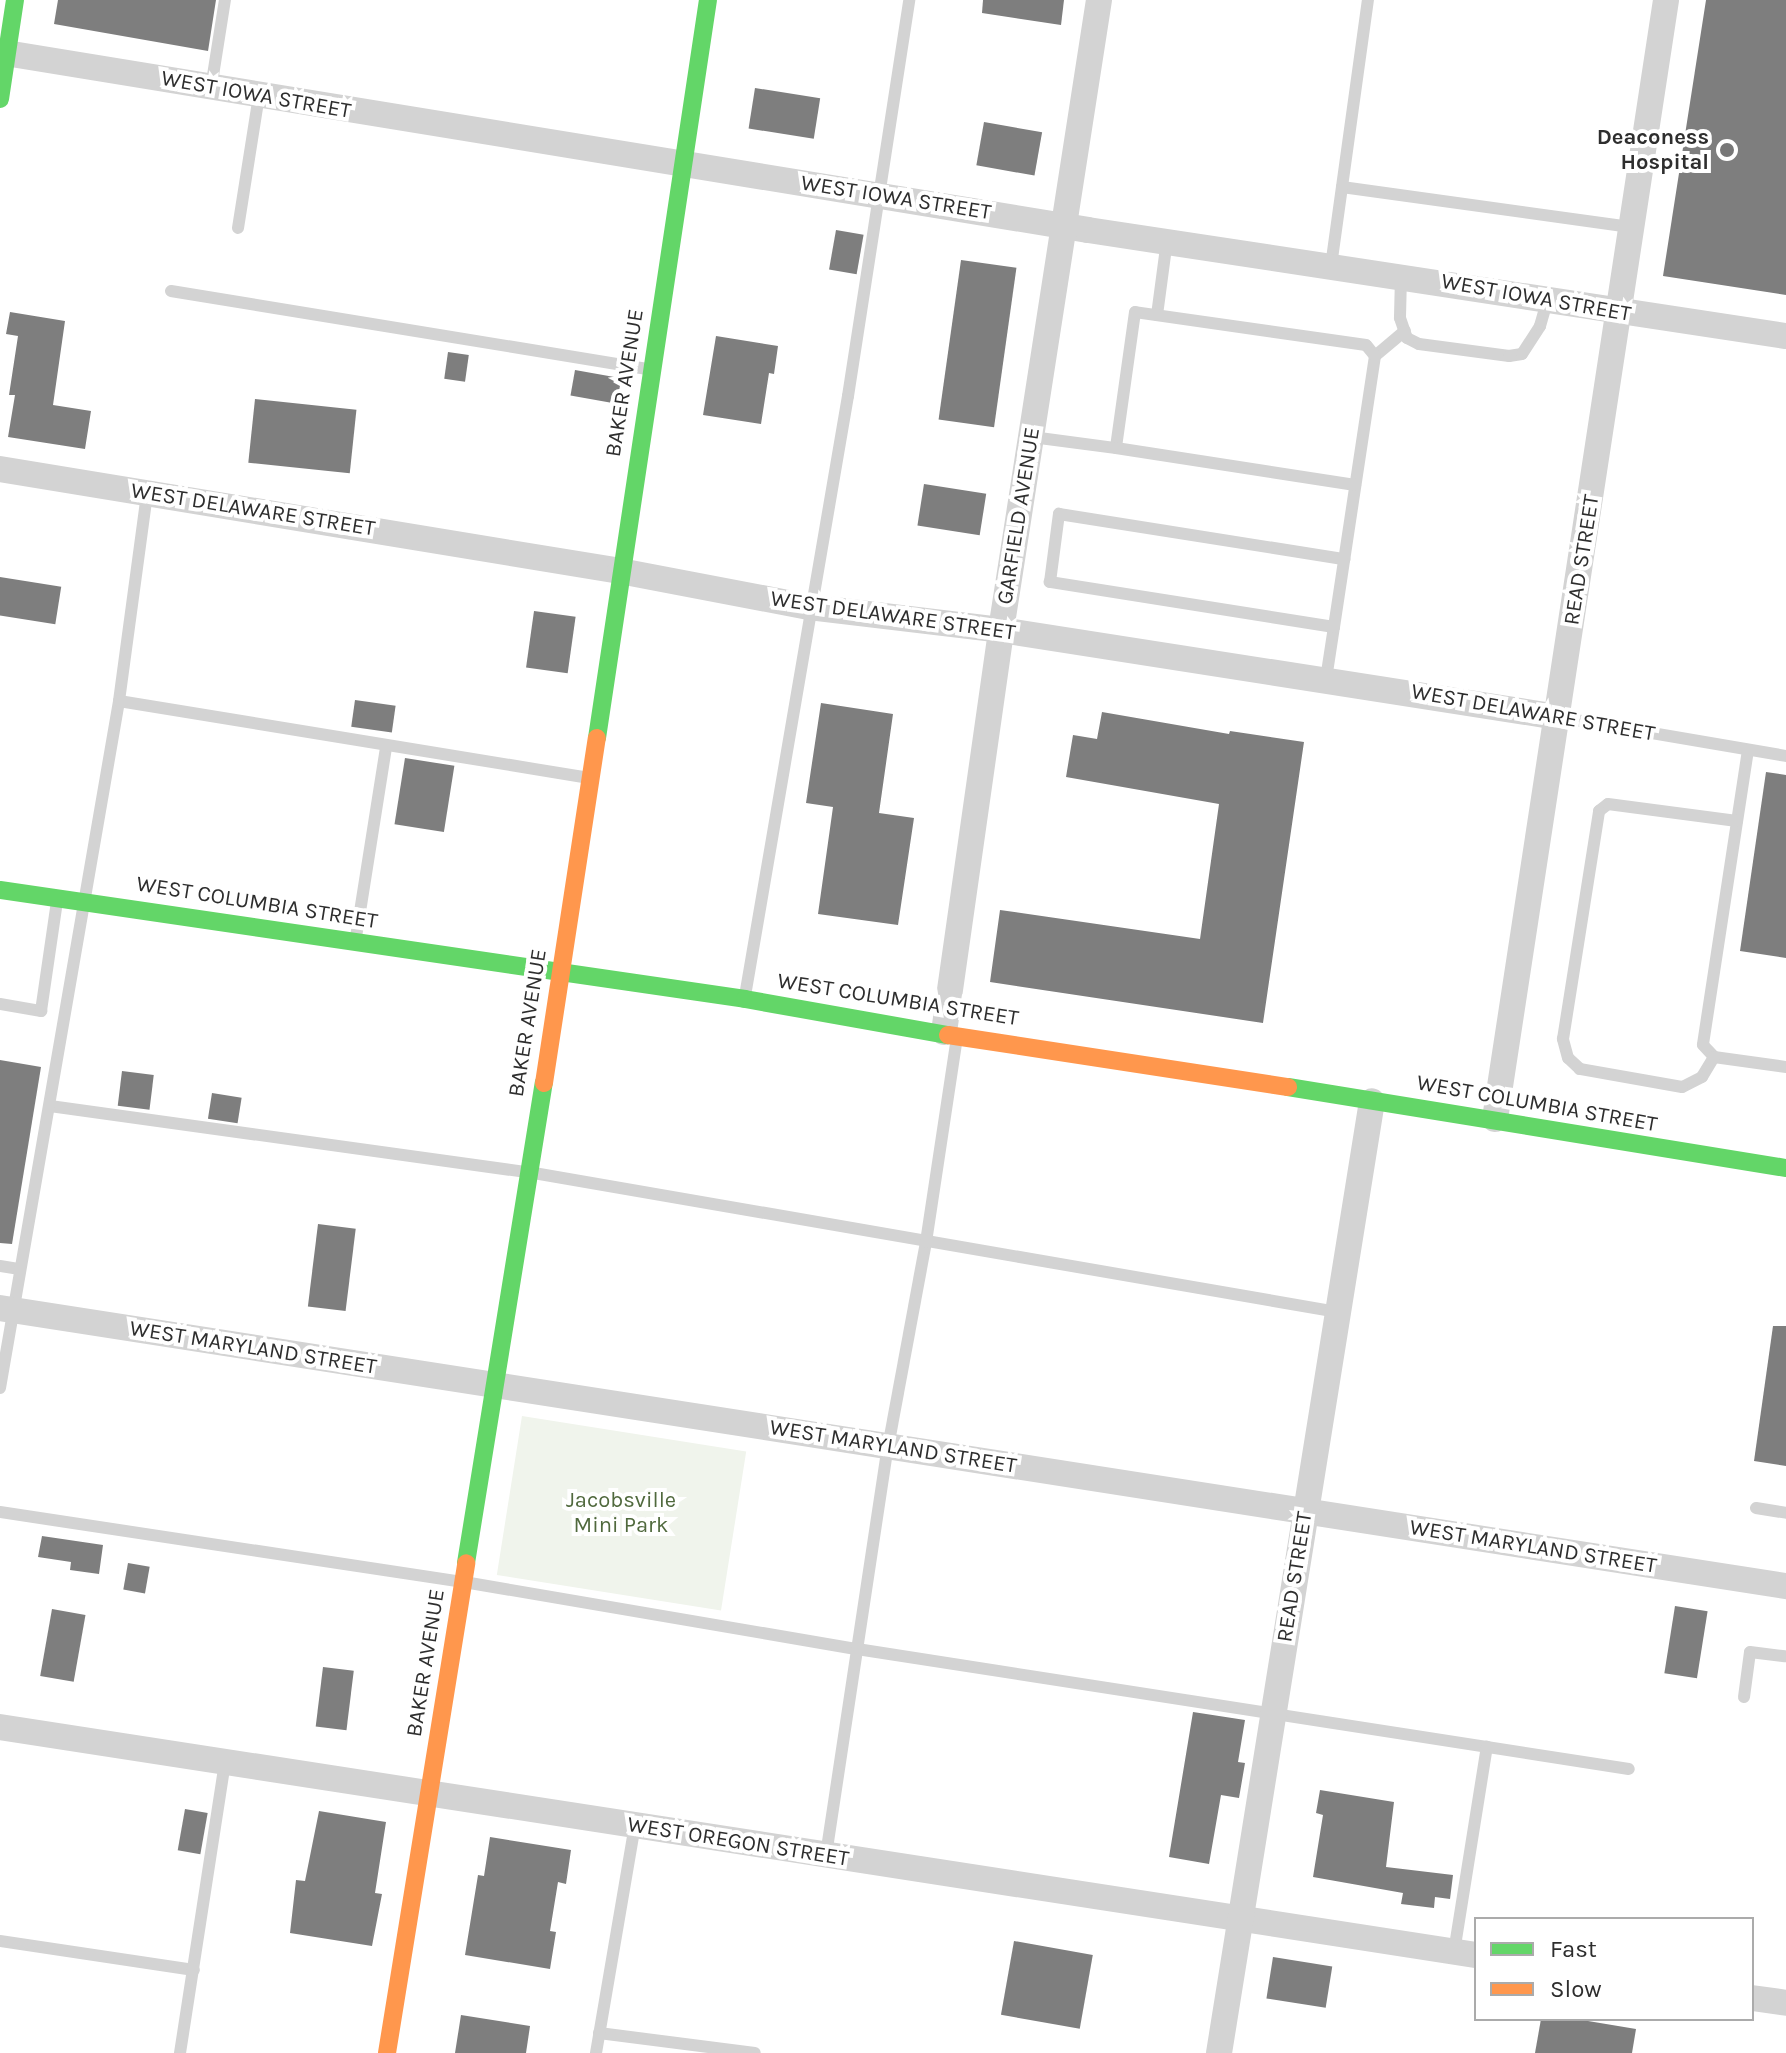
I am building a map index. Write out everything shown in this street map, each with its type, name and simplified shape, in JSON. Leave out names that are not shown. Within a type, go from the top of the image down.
[{"type":"street","points":[[0,99],[3,53],[15,0]]},
{"type":"street","name":"BAKER AVENUE","points":[[387,2053],[562,974],[708,0]]},
{"type":"street","name":"GARFIELD AVENUE","points":[[951,1034],[1001,630],[1099,0]]},
{"type":"street","name":"READ STREET","points":[[1495,1119],[1666,0]]},
{"type":"street","name":"WEST IOWA STREET","points":[[3,53],[878,196],[1786,336]]},
{"type":"street","name":"WEST DELAWARE STREET","points":[[0,469],[620,571],[809,607],[1001,630],[1558,717]]},
{"type":"street","name":"WEST COLUMBIA STREET","points":[[0,890],[745,999],[1786,1168]]},
{"type":"street","name":"READ STREET","points":[[1219,2053],[1372,1101]]},
{"type":"street","name":"WEST MARYLAND STREET","points":[[6,1309],[1786,1586]]},
{"type":"street","name":"WEST OREGON STREET","points":[[0,1727],[1465,1954]]},
{"type":"street","points":[[1754,1998],[1786,2003]]},
{"type":"lane","points":[[211,88],[225,0]]},
{"type":"lane","points":[[745,999],[809,607],[848,396],[909,0]]},
{"type":"lane","points":[[1331,266],[1368,0]]},
{"type":"lane","points":[[238,228],[259,96]]},
{"type":"lane","points":[[1342,187],[1630,227]]},
{"type":"lane","points":[[1157,315],[1167,240]]},
{"type":"lane","points":[[1401,276],[1400,318],[1407,338],[1419,344],[1509,356],[1522,354],[1532,342],[1547,301]]},
{"type":"lane","points":[[171,291],[652,369]]},
{"type":"lane","points":[[1116,448],[1135,312],[1366,345],[1375,356]]},
{"type":"lane","points":[[1326,679],[1375,356],[1405,331]]},
{"type":"lane","points":[[1032,437],[1355,485]]},
{"type":"lane","points":[[0,1388],[6,1309],[20,1269],[50,1106],[119,701],[147,493]]},
{"type":"lane","points":[[1334,627],[1050,582],[1059,514],[1344,559]]},
{"type":"lane","points":[[119,701],[590,778]]},
{"type":"lane","name":"WEST DELAWARE STREET","points":[[1558,717],[1786,756]]},
{"type":"lane","points":[[356,942],[386,747]]},
{"type":"lane","points":[[1748,750],[1703,1045],[1714,1057],[1786,1067]]},
{"type":"lane","points":[[1714,1057],[1702,1077],[1682,1087],[1580,1069],[1568,1058],[1563,1039],[1599,811],[1608,804],[1737,821]]},
{"type":"lane","points":[[0,1004],[41,1011],[58,898]]},
{"type":"lane","points":[[826,1855],[888,1447],[926,1242],[951,1034]]},
{"type":"lane","points":[[50,1106],[528,1172],[1338,1312]]},
{"type":"lane","points":[[0,1266],[20,1269]]},
{"type":"lane","points":[[1756,1508],[1786,1513]]},
{"type":"lane","points":[[0,1512],[464,1582],[857,1649],[1629,1769]]},
{"type":"lane","points":[[1744,1697],[1750,1652],[1786,1655]]},
{"type":"lane","points":[[1465,1954],[1487,1747]]},
{"type":"lane","points":[[180,2053],[225,1762]]},
{"type":"lane","points":[[596,2053],[635,1826]]},
{"type":"lane","points":[[0,1941],[194,1970]]},
{"type":"lane","points":[[599,2033],[755,2053]]},
{"type":"green space","name":"Jacobsville Mini Park","points":[[522,1416],[746,1452],[721,1611],[497,1575]]},
{"type":"building","points":[[58,0],[216,0],[208,51],[54,24]]},
{"type":"building","points":[[983,0],[1064,0],[1061,25],[982,13]]},
{"type":"building","name":"Deaconess Hospital","points":[[1706,0],[1786,0],[1786,295],[1663,276]]},
{"type":"building","points":[[755,88],[820,98],[814,139],[749,128]]},
{"type":"building","points":[[984,122],[1042,132],[1034,176],[976,165]]},
{"type":"building","points":[[836,230],[864,235],[857,274],[829,269]]},
{"type":"building","points":[[961,260],[1016,268],[994,427],[939,419]]},
{"type":"building","points":[[10,312],[65,321],[53,405],[91,411],[85,449],[8,437],[15,395],[9,395],[18,336],[6,334]]},
{"type":"building","points":[[716,336],[778,346],[774,374],[769,373],[761,424],[703,415]]},
{"type":"building","points":[[448,352],[469,355],[465,382],[444,379]]},
{"type":"building","points":[[575,370],[621,378],[617,404],[570,396]]},
{"type":"building","points":[[255,399],[356,410],[350,473],[248,463]]},
{"type":"building","points":[[924,484],[986,494],[980,535],[917,525]]},
{"type":"building","points":[[0,577],[61,587],[55,624],[0,615]]},
{"type":"building","points":[[534,611],[576,617],[568,673],[526,667]]},
{"type":"building","points":[[355,700],[396,706],[392,732],[351,727]]},
{"type":"building","points":[[821,703],[893,714],[879,813],[914,818],[898,925],[818,914],[833,807],[806,803]]},
{"type":"building","points":[[1102,712],[1229,734],[1230,731],[1304,742],[1263,1023],[990,982],[1000,910],[1200,939],[1219,804],[1066,777],[1073,735],[1097,739]]},
{"type":"building","points":[[405,758],[454,766],[444,832],[395,824]]},
{"type":"building","points":[[1766,772],[1786,775],[1786,958],[1740,951]]},
{"type":"building","points":[[0,1060],[41,1067],[12,1244],[0,1243]]},
{"type":"building","points":[[122,1071],[154,1075],[149,1110],[118,1106]]},
{"type":"building","points":[[212,1093],[242,1098],[238,1123],[208,1119]]},
{"type":"building","points":[[318,1224],[356,1229],[346,1311],[308,1306]]},
{"type":"building","points":[[1773,1326],[1786,1326],[1786,1466],[1754,1461]]},
{"type":"building","points":[[42,1536],[103,1545],[99,1574],[70,1570],[71,1562],[38,1557]]},
{"type":"building","points":[[128,1563],[150,1567],[145,1593],[123,1590]]},
{"type":"building","points":[[1675,1606],[1708,1611],[1697,1678],[1664,1673]]},
{"type":"building","points":[[52,1609],[85,1615],[74,1682],[40,1676]]},
{"type":"building","points":[[323,1667],[354,1671],[346,1730],[316,1727]]},
{"type":"building","points":[[1193,1712],[1245,1720],[1238,1762],[1245,1763],[1239,1798],[1221,1795],[1209,1864],[1169,1857]]},
{"type":"building","points":[[1320,1790],[1394,1802],[1386,1867],[1453,1875],[1450,1899],[1435,1897],[1434,1908],[1401,1904],[1403,1893],[1313,1877],[1323,1815],[1316,1813]]},
{"type":"building","points":[[185,1809],[208,1813],[200,1854],[178,1850]]},
{"type":"building","points":[[319,1811],[386,1822],[375,1893],[382,1894],[372,1946],[290,1933],[296,1880],[305,1881]]},
{"type":"building","points":[[490,1837],[571,1850],[566,1884],[558,1882],[550,1931],[556,1932],[550,1969],[465,1955],[478,1875],[484,1876]]},
{"type":"building","points":[[1014,1941],[1093,1955],[1080,2029],[1001,2015]]},
{"type":"building","points":[[1273,1957],[1332,1966],[1326,2008],[1266,1998]]},
{"type":"building","points":[[461,2015],[530,2026],[526,2053],[455,2053]]},
{"type":"building","points":[[1541,2021],[1588,2021],[1636,2029],[1632,2053],[1535,2053]]},
{"type":"traffic: fast","points":[[0,99],[15,0]]},
{"type":"traffic: fast","points":[[597,738],[708,0]]},
{"type":"traffic: fast","points":[[0,890],[745,999],[948,1035]]},
{"type":"traffic: fast","points":[[466,1563],[544,1083]]},
{"type":"traffic: fast","points":[[1288,1087],[1786,1168]]},
{"type":"traffic: slow","points":[[544,1083],[597,738]]},
{"type":"traffic: slow","points":[[948,1035],[1288,1087]]},
{"type":"traffic: slow","points":[[387,2053],[466,1563]]},
{"type":"place","name":"Deaconess Hospital","points":[[1727,150]]}]
